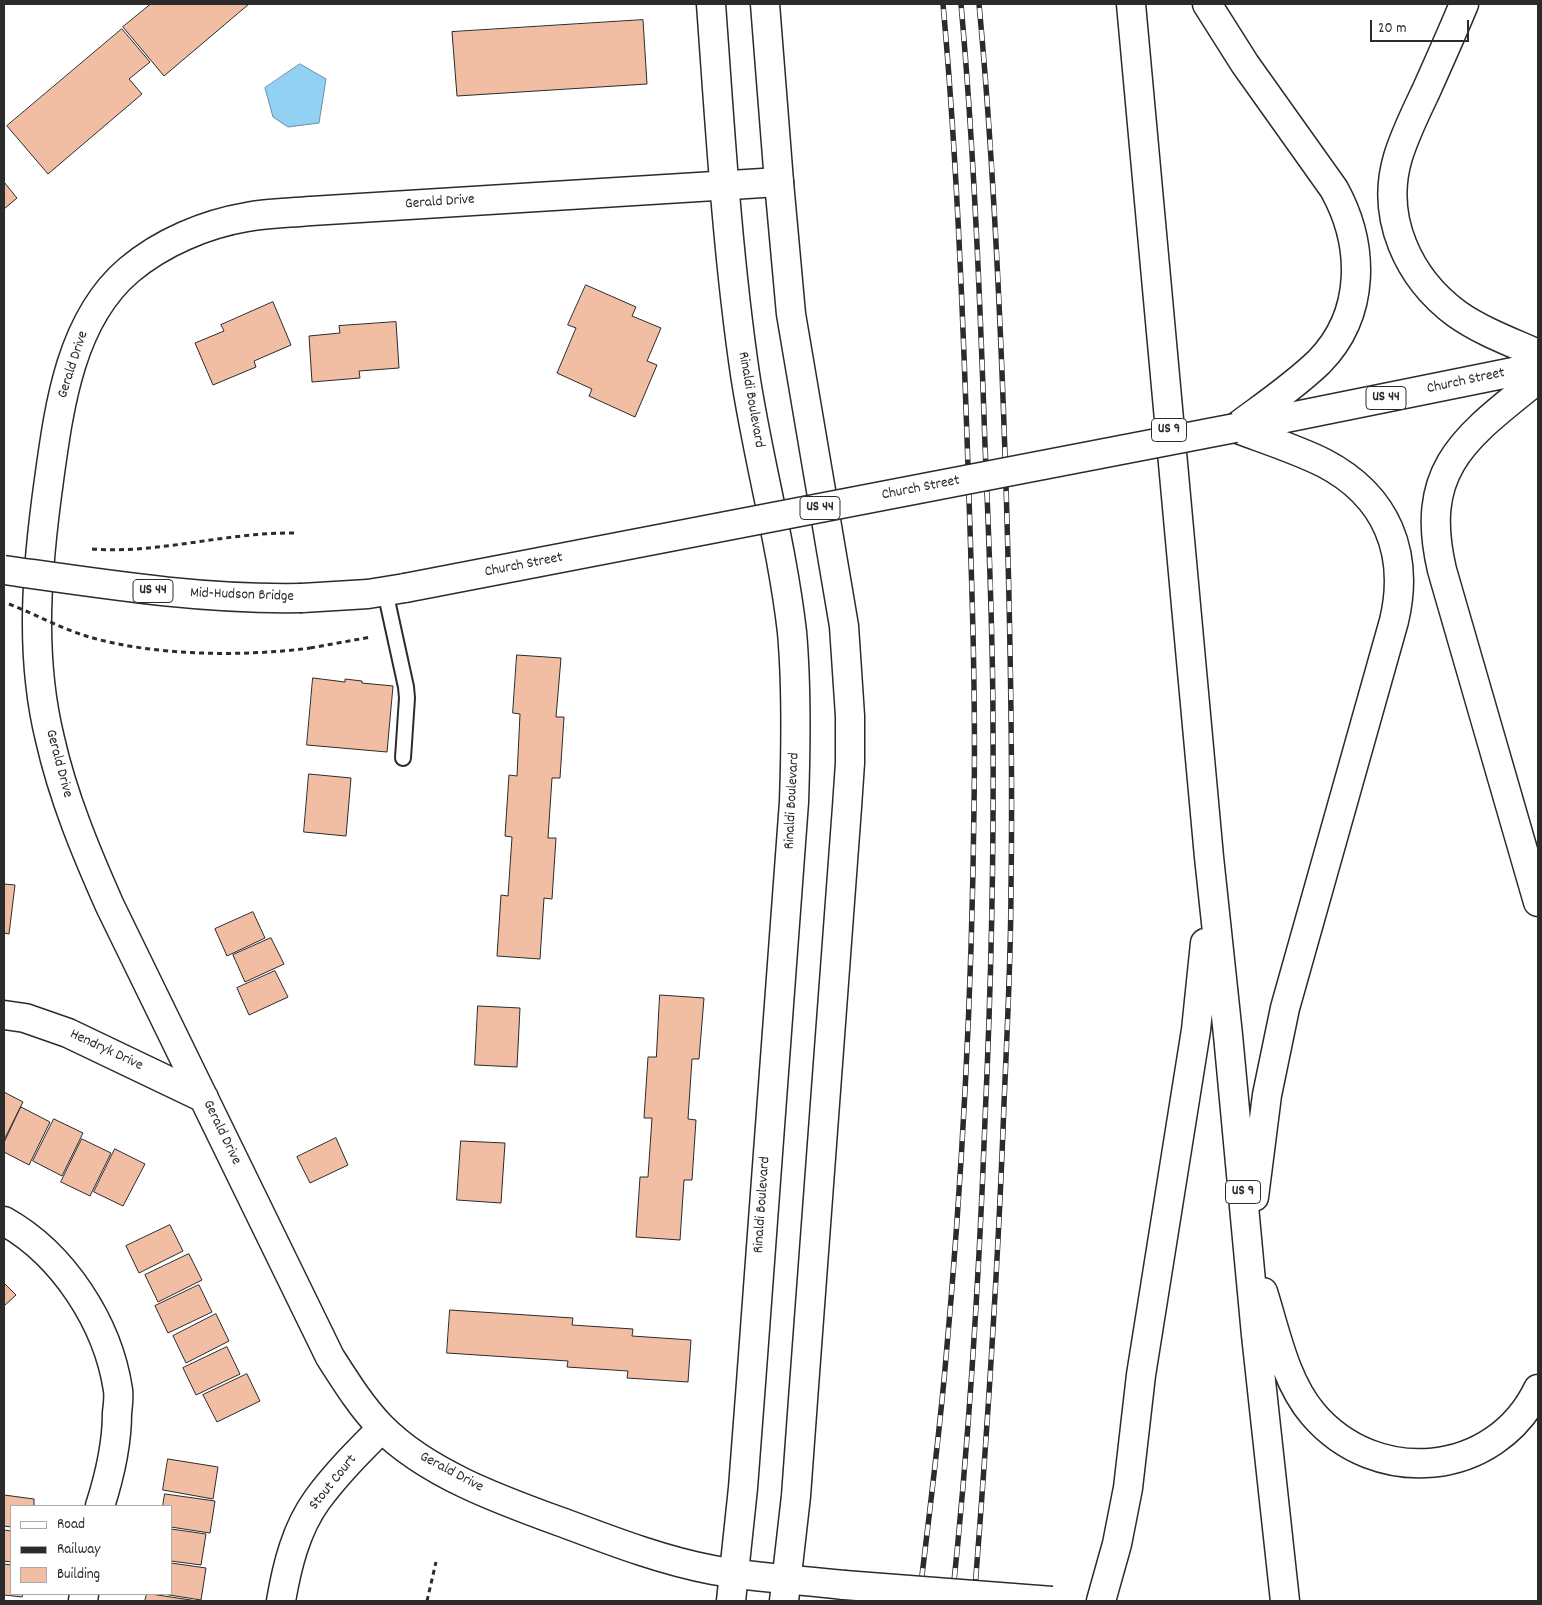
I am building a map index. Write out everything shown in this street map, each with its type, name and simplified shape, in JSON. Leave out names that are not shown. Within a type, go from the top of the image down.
[{"type":"main road","name":"Rinaldi Boulevard","points":[[710,4],[724,185],[738,321],[754,428],[782,564],[792,632],[796,715],[794,802],[743,1488],[731,1601]]},
{"type":"main road","points":[[765,4],[792,314],[844,626],[850,716],[850,763],[847,807],[797,1477],[786,1590]]},
{"type":"main road","name":"US 9","points":[[1131,4],[1209,856],[1284,1601]]},
{"type":"main road","points":[[1206,4],[1251,72],[1334,189],[1349,221],[1356,256],[1355,292],[1346,324],[1338,337],[1307,372],[1234,428]]},
{"type":"main road","points":[[1464,4],[1398,158],[1393,187],[1393,203],[1398,232],[1408,259],[1415,271],[1424,284],[1444,304],[1468,321],[1538,354]]},
{"type":"main road","name":"Gerald Drive","points":[[779,182],[312,211],[246,217],[204,229],[164,246],[129,270],[102,299],[84,331],[71,366],[61,405],[53,450],[39,556],[36,618],[39,678],[49,738],[67,801],[110,906],[330,1357],[353,1394],[382,1428],[419,1458],[458,1481],[533,1512],[644,1551],[690,1564],[734,1573],[786,1590],[844,1585],[1052,1601]]},
{"type":"main road","name":"Church Street","points":[[302,598],[333,597],[395,590],[1234,428],[1538,367]]},
{"type":"main road","points":[[1538,379],[1473,433],[1454,457],[1440,489],[1435,525],[1442,570],[1538,902]]},
{"type":"main road","points":[[1234,428],[1323,463],[1358,486],[1378,509],[1387,524],[1394,541],[1400,572],[1398,604],[1394,621],[1295,973],[1276,1050],[1267,1095],[1248,1248],[1288,1368],[1298,1392],[1322,1424],[1345,1443],[1358,1450],[1370,1455],[1413,1464],[1430,1464],[1460,1458],[1487,1445],[1509,1428],[1528,1407],[1538,1389]]},
{"type":"main road","name":"Mid-Hudson Bridge","points":[[4,570],[186,594],[261,599],[302,598]]},
{"type":"main road","points":[[1101,1601],[1117,1544],[1128,1488],[1147,1331],[1196,1030],[1205,949],[1209,856]]},
{"type":"main road","name":"Hendryk Drive","points":[[4,1015],[25,1018],[68,1033],[204,1098]]},
{"type":"main road","points":[[4,1221],[44,1251],[72,1282],[97,1322],[110,1354],[118,1391],[117,1434],[110,1472],[100,1505]]},
{"type":"main road","name":"Stout Court","points":[[281,1601],[290,1557],[301,1529],[316,1502],[336,1475],[382,1428]]},
{"type":"lane","points":[[395,590],[394,633],[407,698],[403,758]]},
{"type":"path","points":[[84,548],[133,550],[246,534],[295,533]]},
{"type":"path","points":[[4,602],[84,636],[122,644],[172,651],[260,653],[310,648],[394,633]]},
{"type":"path","points":[[426,1601],[436,1562]]},
{"type":"water","points":[[300,64],[326,79],[319,123],[288,127],[273,117],[265,88]]},
{"type":"building","points":[[151,4],[249,4],[164,76],[123,27]]},
{"type":"building","points":[[643,20],[647,84],[457,96],[452,32]]},
{"type":"building","points":[[122,29],[150,62],[129,79],[142,94],[48,174],[7,126]]},
{"type":"building","points":[[4,182],[17,198],[4,209]]},
{"type":"building","points":[[586,285],[636,307],[632,316],[661,328],[647,361],[657,365],[635,417],[589,396],[592,389],[557,373],[576,328],[568,325]]},
{"type":"building","points":[[273,302],[291,345],[254,361],[256,367],[213,385],[195,343],[224,331],[221,325]]},
{"type":"building","points":[[396,322],[399,368],[359,371],[360,378],[312,382],[309,336],[340,333],[339,326]]},
{"type":"building","points":[[517,655],[561,658],[556,717],[564,717],[560,778],[552,778],[548,838],[556,838],[552,899],[544,898],[540,959],[497,956],[501,895],[508,896],[512,837],[505,836],[509,775],[517,776],[520,714],[513,713]]},
{"type":"building","points":[[313,678],[345,682],[345,679],[362,681],[362,683],[393,686],[387,752],[307,745]]},
{"type":"building","points":[[309,774],[351,778],[346,836],[304,832]]},
{"type":"building","points":[[4,884],[15,885],[9,934],[4,933]]},
{"type":"building","points":[[253,912],[265,938],[227,956],[215,929]]},
{"type":"building","points":[[271,938],[284,964],[245,982],[233,955]]},
{"type":"building","points":[[275,971],[288,997],[249,1015],[237,988]]},
{"type":"building","points":[[660,995],[704,998],[699,1059],[692,1059],[688,1119],[696,1120],[692,1180],[684,1180],[680,1240],[636,1237],[640,1177],[648,1177],[652,1118],[644,1118],[648,1057],[656,1057]]},
{"type":"building","points":[[478,1006],[520,1008],[517,1067],[475,1065]]},
{"type":"building","points":[[4,1092],[23,1102],[4,1140]]},
{"type":"building","points":[[21,1107],[50,1122],[29,1165],[4,1152],[4,1143]]},
{"type":"building","points":[[54,1119],[83,1133],[62,1176],[33,1161]]},
{"type":"building","points":[[336,1138],[348,1165],[310,1183],[297,1157]]},
{"type":"building","points":[[82,1139],[111,1153],[90,1196],[61,1182]]},
{"type":"building","points":[[461,1141],[505,1143],[501,1203],[457,1200]]},
{"type":"building","points":[[115,1149],[145,1164],[123,1206],[94,1192]]},
{"type":"building","points":[[170,1225],[183,1251],[139,1273],[126,1246]]},
{"type":"building","points":[[189,1254],[202,1280],[158,1302],[145,1275]]},
{"type":"building","points":[[4,1283],[16,1295],[4,1306]]},
{"type":"building","points":[[199,1285],[212,1312],[168,1333],[155,1306]]},
{"type":"building","points":[[450,1310],[573,1318],[572,1325],[633,1329],[632,1336],[691,1340],[688,1382],[627,1378],[628,1371],[567,1367],[568,1361],[447,1353]]},
{"type":"building","points":[[216,1314],[229,1341],[186,1363],[173,1336]]},
{"type":"building","points":[[227,1347],[240,1374],[196,1395],[183,1368]]},
{"type":"building","points":[[247,1374],[260,1401],[217,1422],[203,1395]]},
{"type":"building","points":[[168,1459],[218,1467],[213,1499],[163,1490]]},
{"type":"building","points":[[165,1494],[215,1501],[210,1533],[172,1527],[172,1505],[163,1505]]},
{"type":"building","points":[[4,1495],[34,1499],[34,1505],[10,1505],[10,1527],[4,1526]]},
{"type":"building","points":[[172,1529],[206,1534],[201,1565],[172,1561]]},
{"type":"building","points":[[4,1530],[10,1531],[10,1562],[4,1561]]},
{"type":"building","points":[[172,1563],[206,1568],[201,1600],[169,1595],[172,1595]]},
{"type":"building","points":[[4,1564],[10,1565],[10,1595],[23,1595],[22,1597],[4,1595]]},
{"type":"building","points":[[147,1595],[158,1595],[197,1601],[145,1601]]},
{"type":"railway","points":[[919,1601],[933,1485],[951,1299],[965,1089],[973,877],[973,622],[965,383],[955,166],[943,4]]},
{"type":"railway","points":[[952,1601],[973,1361],[980,1241],[989,1022],[993,825],[992,621],[981,335],[973,169],[961,4]]},
{"type":"railway","points":[[974,1601],[988,1415],[999,1228],[1010,968],[1012,837],[1010,636],[1002,365],[993,184],[979,4]]}]
